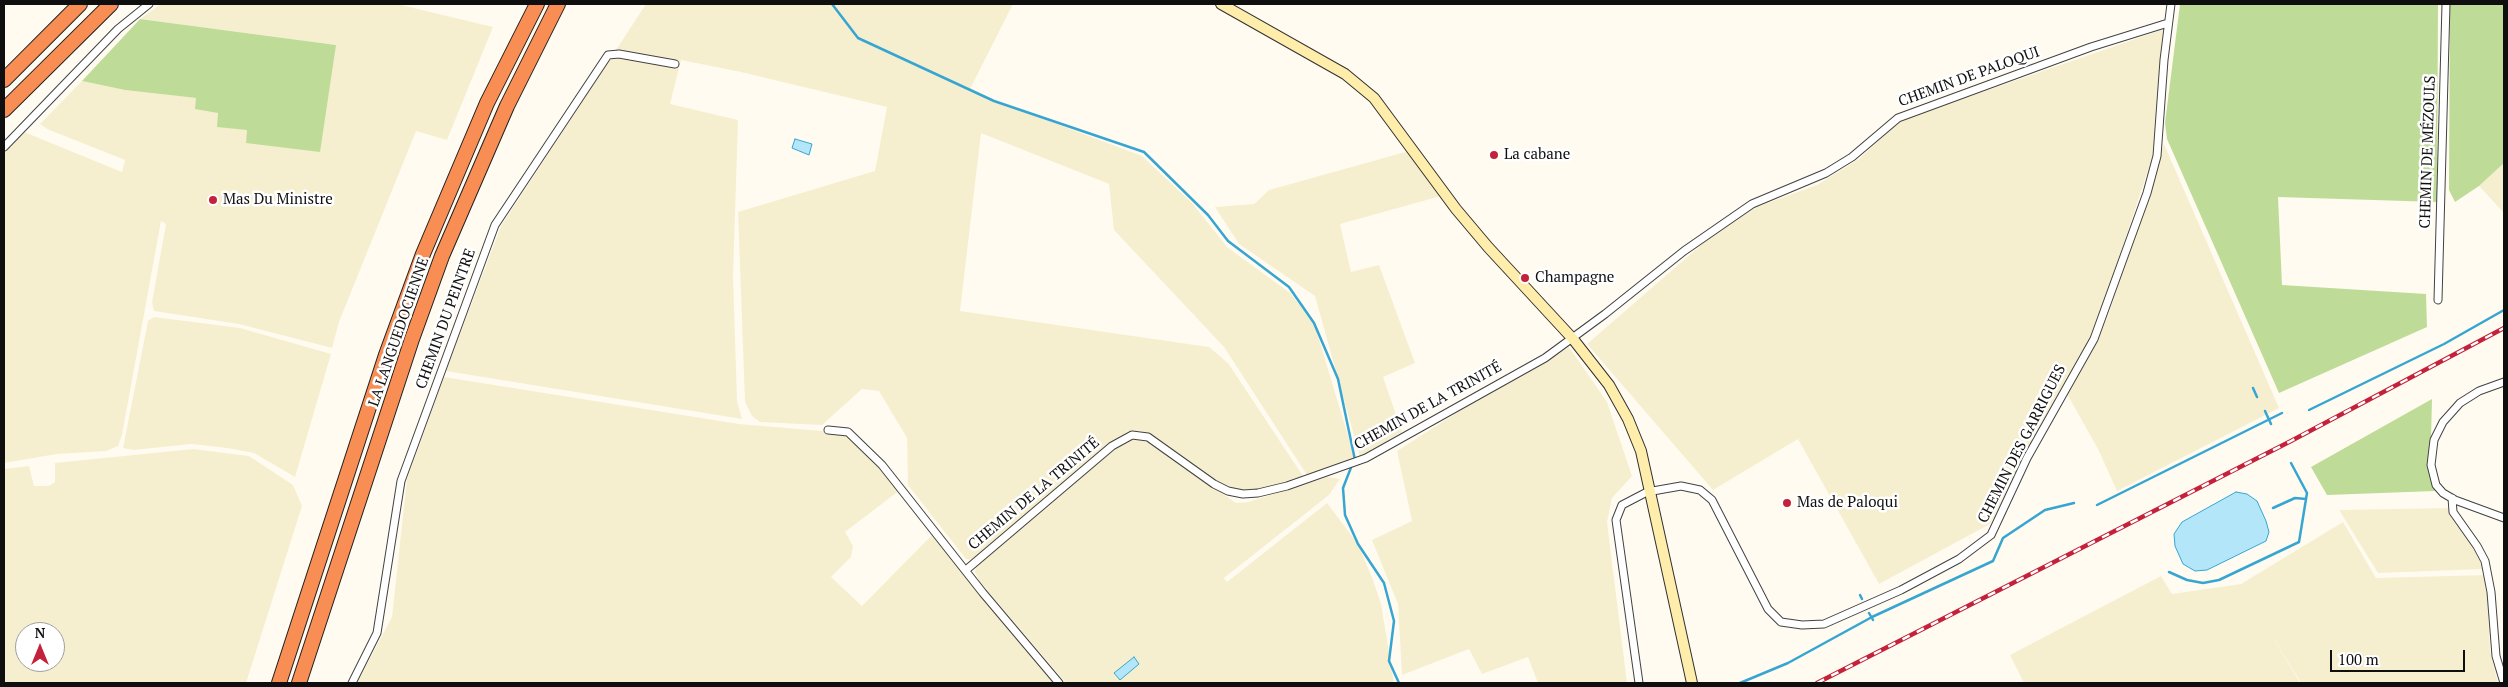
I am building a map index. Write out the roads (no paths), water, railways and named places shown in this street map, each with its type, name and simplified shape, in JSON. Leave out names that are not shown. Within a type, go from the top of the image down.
[{"type":"highway","points":[[4,80],[80,4]]},
{"type":"highway","points":[[4,110],[111,4]]},
{"type":"highway","name":"LA LANGUEDOCIENNE","points":[[279,683],[386,355],[416,270],[487,103],[537,4]]},
{"type":"highway","name":"LA LANGUEDOCIENNE","points":[[299,683],[412,338],[442,256],[507,106],[558,4]]},
{"type":"street","points":[[4,147],[118,29],[149,4]]},
{"type":"street","points":[[1221,4],[1344,74],[1368,92],[1391,119],[1466,222],[1573,339],[1608,386],[1628,419],[1641,451],[1652,491],[1692,683]]},
{"type":"street","name":"CHEMIN DES GARRIGUES","points":[[1639,683],[1616,520],[1622,505],[1652,491],[1681,486],[1691,487],[1700,490],[1712,500],[1768,609],[1781,622],[1802,625],[1824,624],[1901,590],[1959,559],[1991,535],[2027,458],[2094,339],[2112,293],[2157,156],[2171,4]]},
{"type":"street","name":"CHEMIN DE MÉZOULS","points":[[2438,300],[2446,4]]},
{"type":"street","name":"CHEMIN DE PALOQUI","points":[[1573,339],[1684,251],[1752,204],[1826,173],[1852,157],[1898,118],[2091,47],[2168,23]]},
{"type":"street","name":"CHEMIN DU PEINTRE","points":[[352,683],[376,633],[400,481],[495,225],[608,55],[619,54],[675,64]]},
{"type":"street","name":"CHEMIN DE LA TRINITÉ","points":[[966,570],[1112,446],[1132,435],[1140,434],[1148,437],[1228,492],[1258,493],[1287,486],[1366,458],[1537,362],[1573,339]]},
{"type":"street","points":[[2504,382],[2479,391],[2460,403],[2443,422],[2434,440],[2431,465],[2436,485],[2452,498],[2504,518]]},
{"type":"street","points":[[828,430],[848,432],[882,465],[983,593],[1059,683]]},
{"type":"street","points":[[2452,498],[2453,512],[2477,546],[2485,561],[2491,592],[2496,656],[2504,683]]},
{"type":"water","points":[[795,139],[812,144],[809,155],[792,148]]},
{"type":"water","points":[[2236,492],[2247,494],[2257,501],[2269,532],[2266,541],[2207,570],[2195,571],[2183,564],[2175,546],[2174,534],[2182,522]]},
{"type":"water","points":[[1134,657],[1139,664],[1120,680],[1114,673]]},
{"type":"waterway","points":[[832,4],[858,38],[994,101],[1144,152],[1208,215],[1228,241],[1289,287],[1314,323],[1338,379],[1355,460]]},
{"type":"waterway","points":[[2309,410],[2444,344],[2504,310]]},
{"type":"waterway","points":[[2253,388],[2257,397]]},
{"type":"waterway","points":[[2265,411],[2271,424]]},
{"type":"waterway","points":[[2097,505],[2282,413]]},
{"type":"waterway","points":[[2169,572],[2187,580],[2203,583],[2219,580],[2299,542],[2307,493],[2291,463]]},
{"type":"waterway","points":[[1352,465],[1343,488],[1345,515],[1358,544],[1384,583],[1394,621],[1389,661],[1399,683]]},
{"type":"waterway","points":[[2273,508],[2295,498],[2306,499]]},
{"type":"waterway","points":[[1740,683],[1788,663],[1872,617],[1993,561],[2003,538],[2045,510],[2074,503]]},
{"type":"waterway","points":[[1860,595],[1862,599]]},
{"type":"waterway","points":[[1869,613],[1873,620]]},
{"type":"railway","points":[[1817,683],[2291,441],[2504,328]]},
{"type":"place","name":"La cabane","points":[[1494,155]]},
{"type":"place","name":"Mas Du Ministre","points":[[213,200]]},
{"type":"place","name":"Champagne","points":[[1525,278]]},
{"type":"place","name":"Mas de Paloqui","points":[[1787,503]]}]
